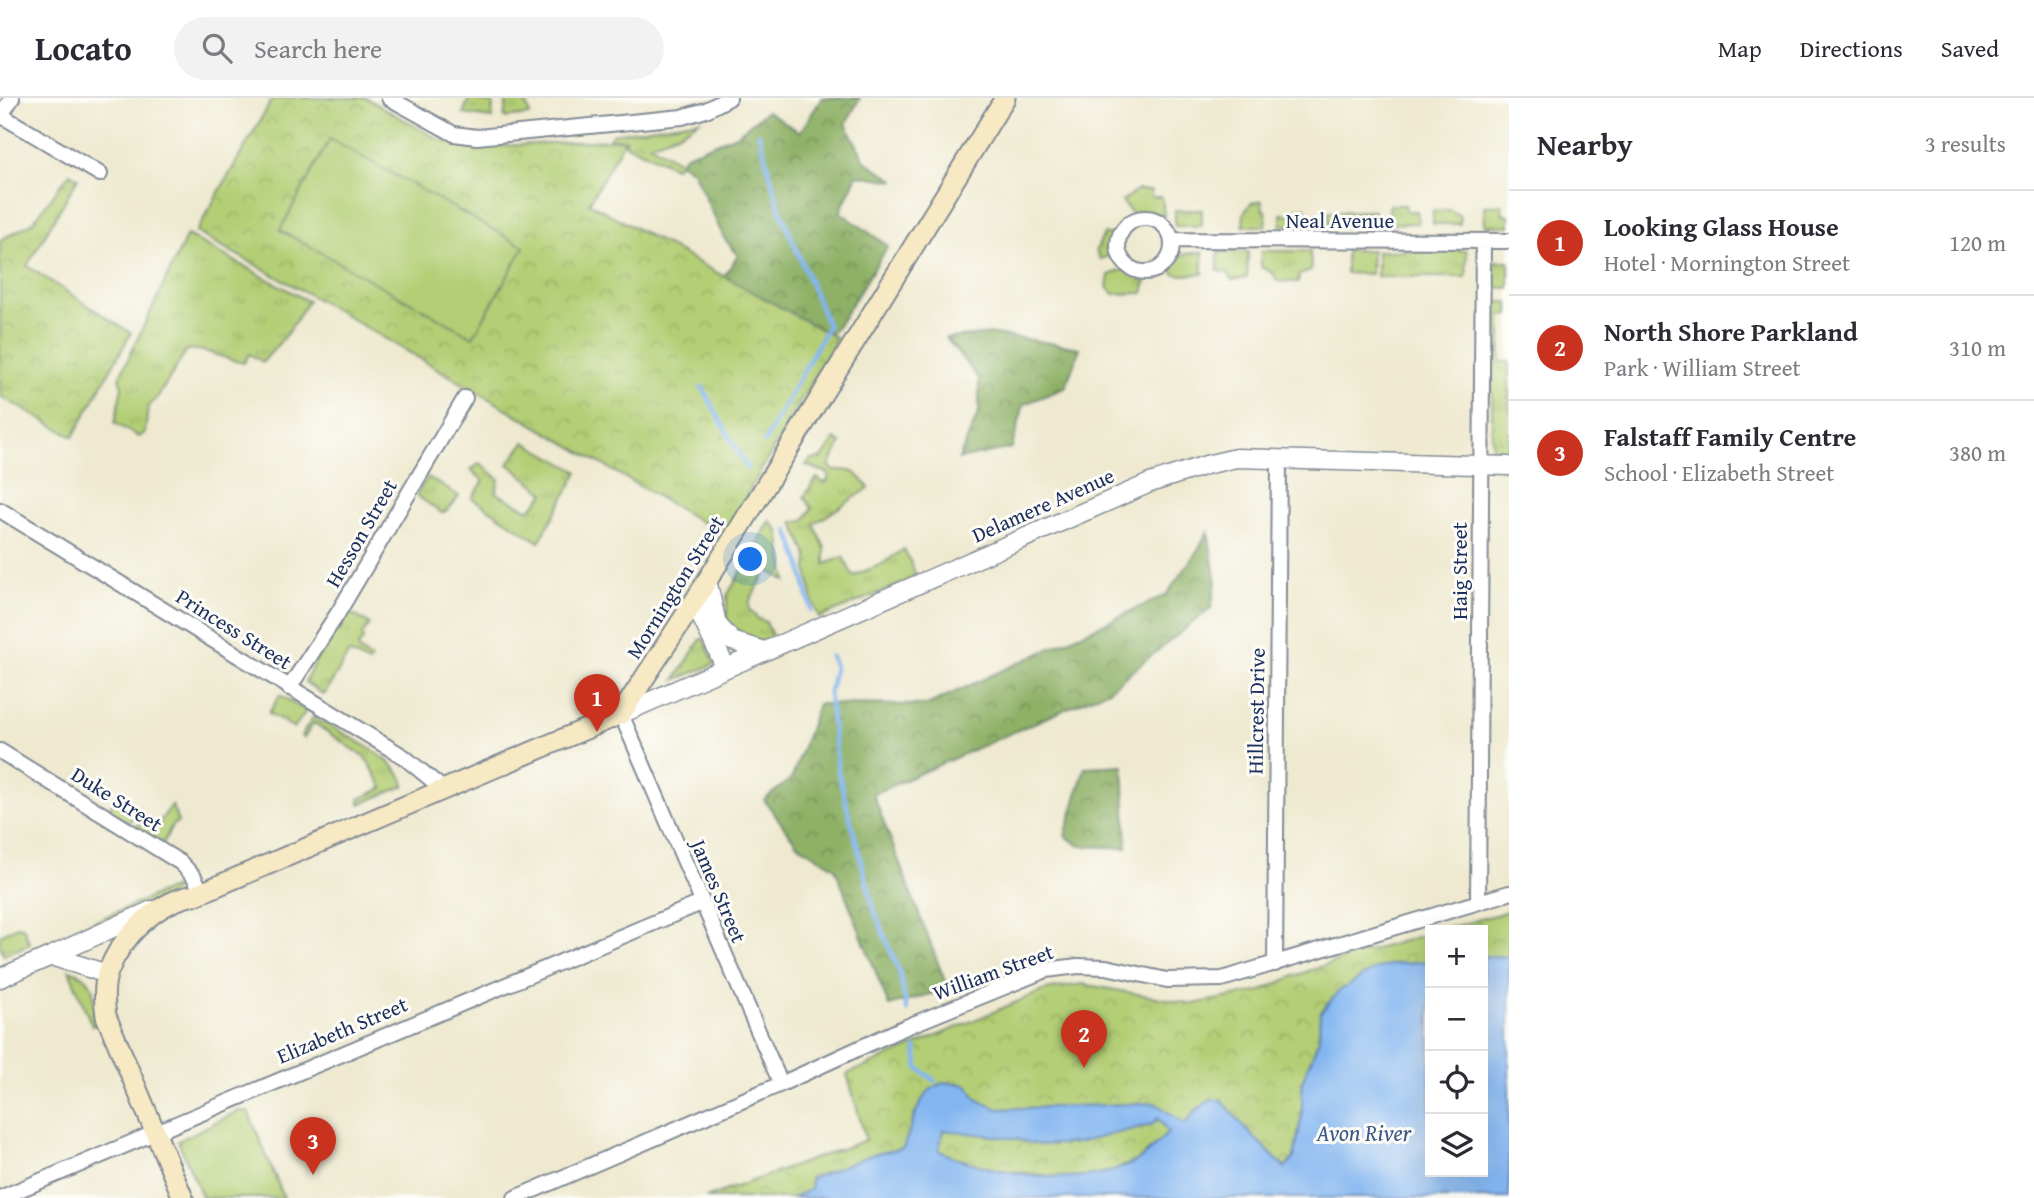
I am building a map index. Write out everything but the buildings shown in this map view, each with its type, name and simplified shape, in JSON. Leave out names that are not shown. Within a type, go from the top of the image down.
[{"type":"main road","name":"Mornington Street","points":[[621,714],[694,602],[1005,98]]},
{"type":"main road","points":[[183,1198],[106,1016],[104,1000],[107,974],[129,937],[165,904],[180,897],[202,892],[621,714]]},
{"type":"street","points":[[12,98],[1,116],[100,174]]},
{"type":"street","points":[[389,98],[454,134],[478,137],[682,117],[706,110],[729,98]]},
{"type":"street","name":"Neal Avenue","points":[[1172,240],[1509,241]]},
{"type":"street","name":"Haig Street","points":[[1478,902],[1483,241]]},
{"type":"street","name":"Hesson Street","points":[[289,688],[338,613],[465,398]]},
{"type":"street","name":"Delamere Avenue","points":[[621,714],[1150,483],[1199,467],[1236,458],[1509,466]]},
{"type":"street","name":"Hillcrest Drive","points":[[1275,964],[1279,458]]},
{"type":"street","name":"Princess Street","points":[[0,510],[404,757],[443,789]]},
{"type":"street","points":[[707,580],[717,624],[732,641],[764,651]]},
{"type":"street","points":[[694,602],[726,668]]},
{"type":"street","name":"James Street","points":[[621,714],[781,1084]]},
{"type":"street","name":"Duke Street","points":[[0,751],[181,863],[194,877],[202,892]]},
{"type":"street","name":"William Street","points":[[515,1198],[926,1019],[1046,970],[1078,965],[1106,967],[1167,980],[1222,979],[1509,893]]},
{"type":"street","name":"Elizabeth Street","points":[[0,1198],[701,903]]},
{"type":"street","points":[[0,978],[165,904]]},
{"type":"street","points":[[51,956],[107,974]]},
{"type":"green space","points":[[273,98],[366,98],[440,140],[481,147],[625,139],[589,203],[837,338],[724,535],[196,232]]},
{"type":"green space","points":[[469,98],[493,103],[492,118],[463,114]]},
{"type":"green space","points":[[507,98],[527,105],[530,115],[504,118]]},
{"type":"green space","points":[[822,98],[860,98],[846,124],[865,161],[896,181],[857,175],[840,212],[888,246],[837,327],[790,373],[708,301],[738,255],[724,238],[693,171],[681,163],[682,158],[689,154],[736,135],[767,111],[800,132]]},
{"type":"green space","points":[[701,120],[677,134],[650,144],[681,163],[675,167],[625,144],[625,139],[609,139],[612,134]]},
{"type":"green space","points":[[330,139],[524,247],[473,337],[280,230]]},
{"type":"green space","points":[[70,173],[78,178],[27,266],[131,333],[73,437],[0,396],[0,240],[32,223]]},
{"type":"green space","points":[[1138,190],[1151,190],[1151,197],[1162,197],[1164,216],[1148,211],[1132,214],[1122,201]]},
{"type":"green space","points":[[1262,201],[1263,210],[1266,211],[1266,226],[1243,226],[1244,213],[1251,203]]},
{"type":"green space","points":[[1502,204],[1503,215],[1509,215],[1509,226],[1485,225],[1484,206]]},
{"type":"green space","points":[[1389,205],[1405,205],[1406,211],[1417,211],[1418,223],[1389,224]]},
{"type":"green space","points":[[1305,207],[1306,226],[1281,225],[1281,214],[1292,215],[1293,210]]},
{"type":"green space","points":[[1175,210],[1202,210],[1202,226],[1175,226]]},
{"type":"green space","points":[[1433,210],[1451,210],[1460,216],[1460,224],[1433,224]]},
{"type":"green space","points":[[1374,211],[1374,225],[1329,226],[1328,212]]},
{"type":"green space","points":[[1104,234],[1116,235],[1116,254],[1100,259],[1096,250]]},
{"type":"green space","points":[[187,235],[308,301],[287,334],[263,362],[249,354],[244,363],[200,350],[187,350],[157,398],[148,407],[145,433],[139,437],[115,423],[122,386],[119,378]]},
{"type":"green space","points":[[1346,250],[1372,250],[1371,274],[1346,273]]},
{"type":"green space","points":[[1261,251],[1310,251],[1311,271],[1299,275],[1298,282],[1277,281],[1273,273],[1261,267]]},
{"type":"green space","points":[[1377,251],[1467,251],[1466,277],[1377,277]]},
{"type":"green space","points":[[1203,252],[1203,274],[1173,273],[1169,265],[1176,258],[1188,253]]},
{"type":"green space","points":[[1218,252],[1248,252],[1247,278],[1232,280],[1228,273],[1218,271]]},
{"type":"green space","points":[[1495,261],[1509,261],[1509,288],[1493,287]]},
{"type":"green space","points":[[1125,269],[1147,276],[1143,293],[1114,294],[1107,287],[1109,275]]},
{"type":"green space","points":[[1492,302],[1509,302],[1509,315],[1501,316],[1501,362],[1509,362],[1509,456],[1497,454],[1492,447],[1492,353],[1497,353],[1497,347],[1493,347]]},
{"type":"green space","points":[[995,334],[1080,348],[1065,388],[1024,404],[1012,448],[959,459],[979,412],[979,379],[946,338]]},
{"type":"green space","points":[[835,439],[841,443],[829,466],[835,471],[847,470],[855,473],[869,488],[814,524],[825,548],[825,564],[843,557],[853,576],[882,564],[904,549],[915,578],[819,618],[807,570],[808,557],[793,522],[804,521],[812,508],[804,497],[817,478],[824,483],[828,481],[828,473],[806,465],[810,460],[822,458]]},
{"type":"green space","points":[[525,442],[578,472],[539,542],[472,498],[484,481],[471,470],[480,463],[499,479],[496,493],[529,510],[545,493],[508,464]]},
{"type":"green space","points":[[428,477],[459,496],[449,509],[442,513],[416,495]]},
{"type":"green space","points":[[770,521],[779,531],[786,581],[767,570],[750,600],[749,609],[758,619],[766,622],[773,638],[765,642],[742,640],[724,622],[727,619],[727,596]]},
{"type":"green space","points":[[1208,531],[1216,583],[1211,608],[1109,690],[873,794],[948,989],[889,1006],[835,868],[797,844],[764,800],[792,778],[818,704],[927,705],[1166,595],[1197,552]]},
{"type":"green space","points":[[348,612],[370,624],[362,635],[359,650],[371,659],[369,663],[349,653],[324,695],[305,682],[330,635]]},
{"type":"green space","points":[[701,639],[704,639],[715,664],[675,680]]},
{"type":"green space","points":[[280,695],[306,711],[294,728],[269,713]]},
{"type":"green space","points":[[314,716],[384,759],[394,767],[404,786],[360,804],[359,799],[383,788],[366,758],[314,723],[304,738],[301,736]]},
{"type":"green space","points":[[1123,765],[1127,848],[1080,846],[1065,836],[1085,767]]},
{"type":"green space","points":[[115,799],[135,813],[129,823],[108,810]]},
{"type":"green space","points":[[172,805],[178,822],[172,825],[163,844],[136,827],[144,816],[157,825]]},
{"type":"green space","points":[[176,888],[170,896],[72,938],[70,932]]},
{"type":"green space","points":[[1509,911],[1509,957],[1488,956],[1488,925],[1459,925]]},
{"type":"green space","points":[[17,926],[23,927],[30,944],[4,955],[0,935]]},
{"type":"green space","points":[[1425,934],[1425,961],[1393,964],[1320,1013],[1319,1039],[1302,1082],[1302,1114],[1294,1158],[1285,1168],[1244,1127],[1196,1110],[1185,1124],[1169,1133],[1137,1161],[1103,1174],[1068,1178],[984,1168],[938,1151],[810,1180],[812,1189],[793,1198],[705,1198],[866,1140],[847,1074],[1045,990],[1082,984],[1193,1004],[1261,991],[1342,959]]},
{"type":"green space","points":[[69,970],[91,984],[96,1024],[92,1026]]},
{"type":"green space","points":[[238,1111],[248,1111],[284,1198],[203,1198],[178,1141]]},
{"type":"water","name":"Avon River","points":[[1488,956],[1509,957],[1509,1198],[793,1198],[811,1189],[810,1179],[871,1155],[903,1148],[922,1100],[935,1086],[944,1083],[967,1085],[978,1100],[998,1109],[1155,1103],[1185,1124],[1196,1110],[1211,1100],[1222,1100],[1244,1127],[1285,1168],[1294,1158],[1302,1114],[1302,1082],[1319,1039],[1320,1013],[1338,992],[1373,970],[1393,964],[1425,961],[1425,1177],[1488,1177]],"holes":[[[1158,1118],[1168,1133],[1135,1162],[1114,1171],[1064,1177],[1011,1172],[939,1151],[943,1130],[1011,1138],[1040,1145],[1078,1143],[1153,1124]]]},
{"type":"waterway","points":[[759,134],[779,207],[828,326],[764,443]]},
{"type":"waterway","points":[[702,387],[747,468]]},
{"type":"waterway","points":[[788,530],[800,562],[811,610]]},
{"type":"waterway","points":[[831,656],[835,667],[829,694],[838,772],[874,910],[899,971],[907,1010]]},
{"type":"waterway","points":[[916,1048],[918,1068],[935,1081]]},
{"type":"place","name":"Looking Glass House","points":[[597,732]]},
{"type":"place","name":"North Shore Parkland","points":[[1084,1068]]},
{"type":"place","name":"Falstaff Family Centre","points":[[313,1175]]}]
